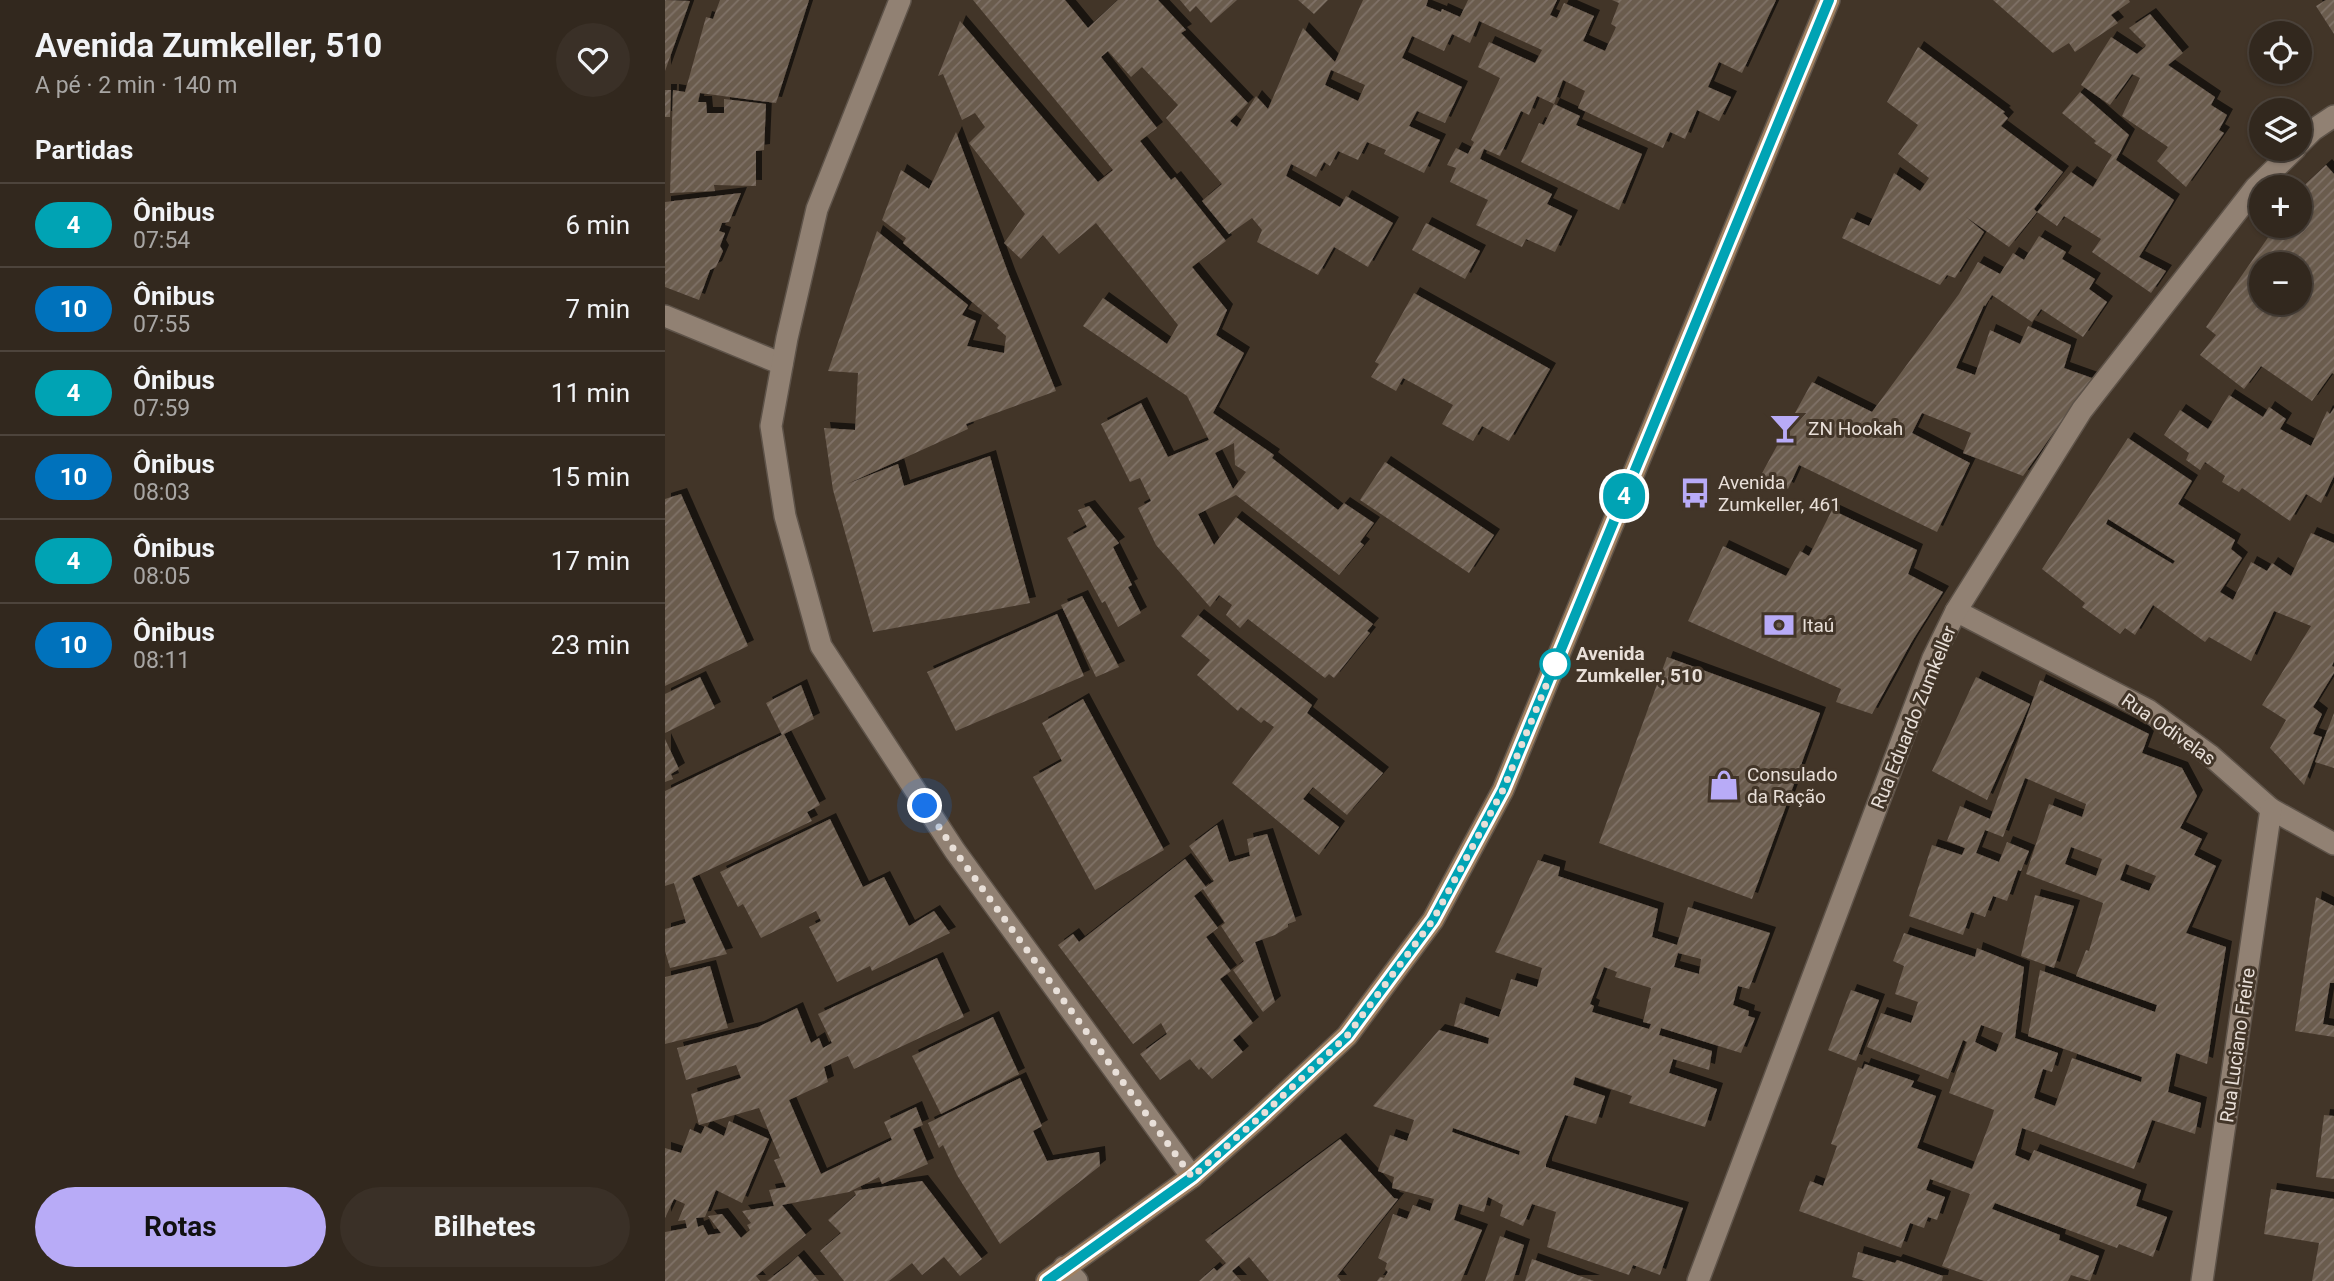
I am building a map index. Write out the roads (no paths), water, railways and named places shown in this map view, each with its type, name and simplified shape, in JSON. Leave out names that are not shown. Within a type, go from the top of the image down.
[{"type":"main road","points":[[1047,1281],[1070,1274],[1192,1177],[1347,1036],[1433,920],[1503,790],[1829,0]]},
{"type":"street","points":[[899,0],[817,209],[782,365],[771,426],[785,516],[821,646],[955,851],[1192,1177]]},
{"type":"street","points":[[2312,131],[2334,116]]},
{"type":"street","name":"Rua Eduardo Zumkeller","points":[[1698,1281],[1933,658],[1956,611],[2082,410],[2256,187],[2283,161]]},
{"type":"street","points":[[665,316],[782,365]]},
{"type":"street","name":"Rua Odivelas","points":[[1956,611],[2148,710],[2211,756],[2271,809],[2334,844]]},
{"type":"street","name":"Rua Luciano Freire","points":[[2202,1281],[2271,809]]},
{"type":"place","name":"ZN Hookah","points":[[1785,428]]},
{"type":"place","name":"Avenida Zumkeller, 461","points":[[1695,493]]},
{"type":"place","name":"Itaú","points":[[1779,625]]},
{"type":"place","name":"Avenida Zumkeller, 510","points":[[1555,664]]},
{"type":"place","name":"Consulado da Ração","points":[[1724,785]]}]
